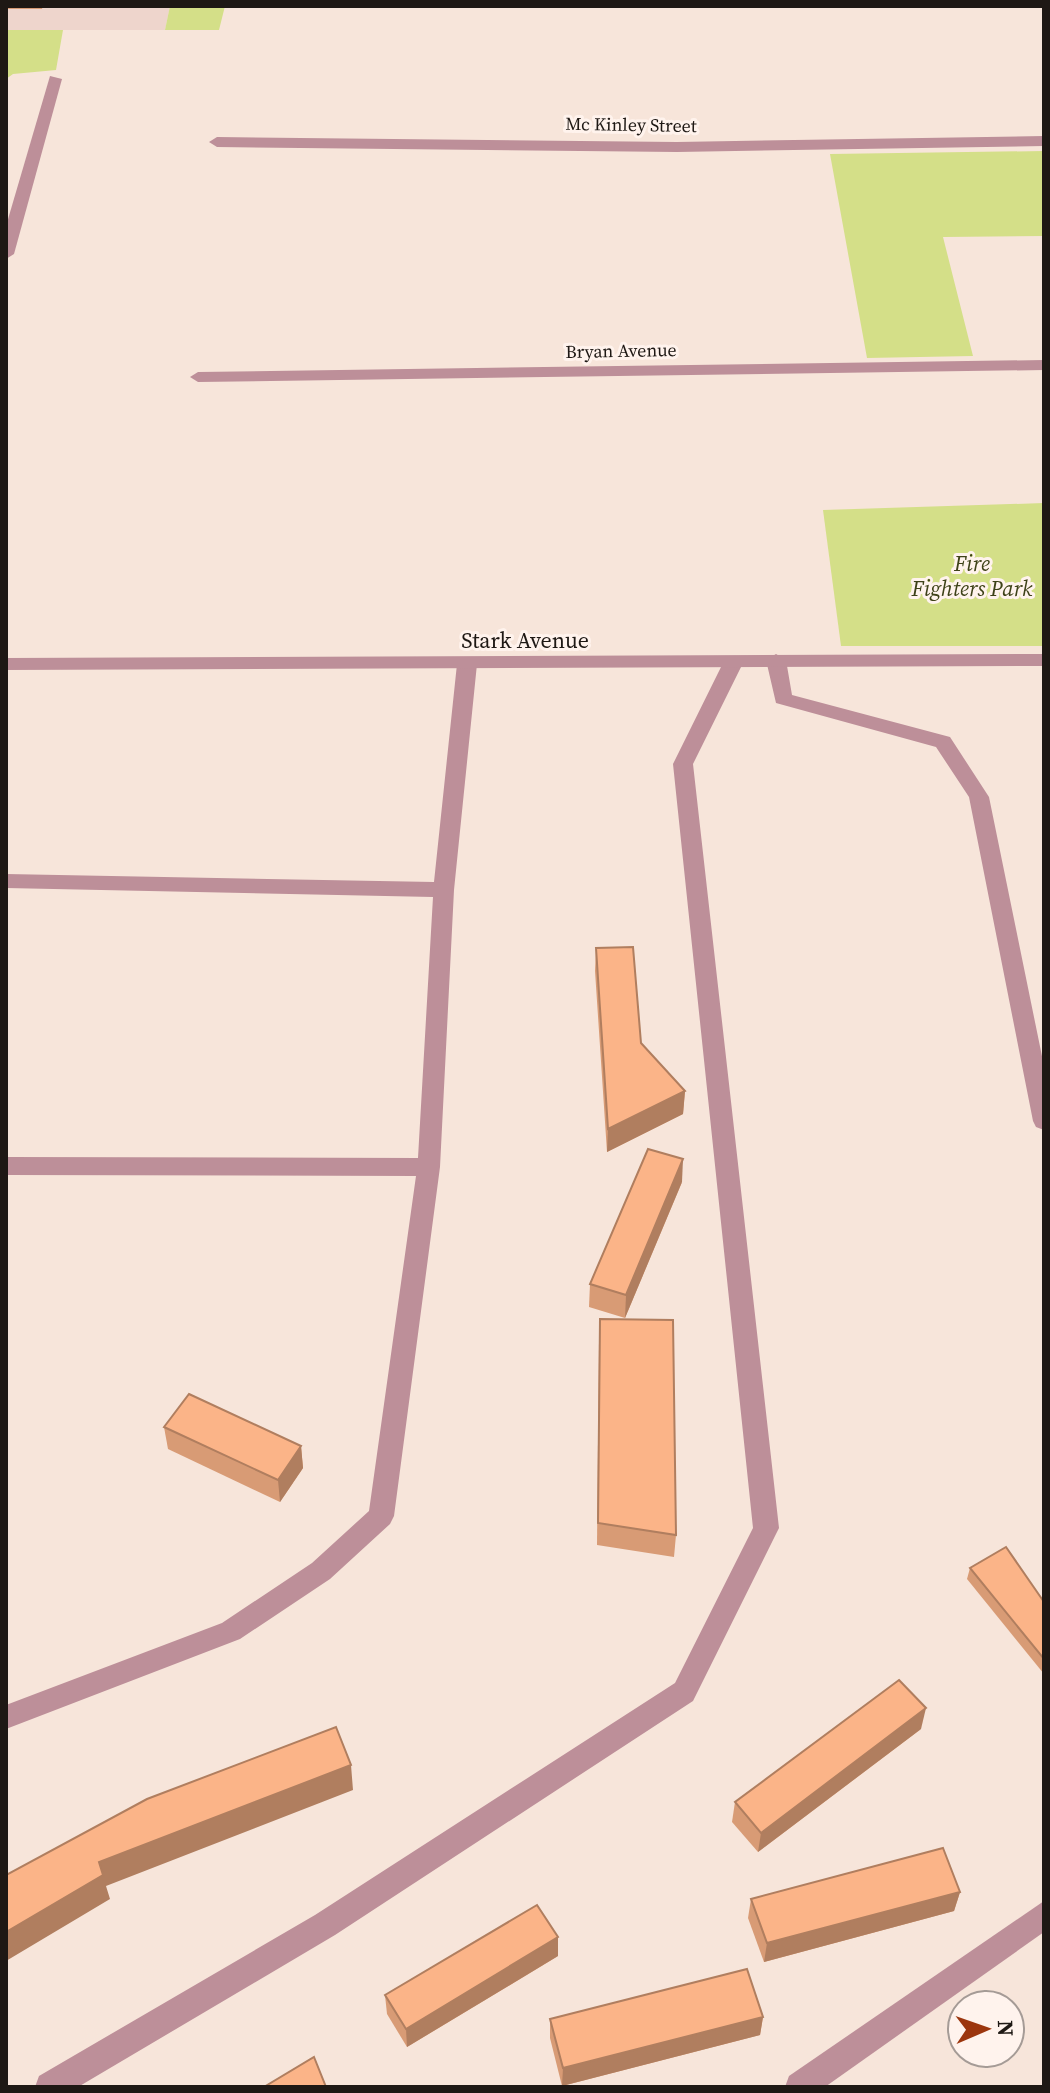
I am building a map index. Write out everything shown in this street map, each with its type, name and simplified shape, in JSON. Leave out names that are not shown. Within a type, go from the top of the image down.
[{"type":"street","points":[[6,254],[14,192],[55,79]]},
{"type":"street","name":"Mc Kinley Street","points":[[217,142],[677,147],[1044,141]]},
{"type":"street","name":"Bryan Avenue","points":[[198,377],[1044,365]]},
{"type":"street","points":[[776,660],[783,699],[943,742],[979,797],[1044,1121]]},
{"type":"street","name":"Stark Avenue","points":[[6,664],[1044,660]]},
{"type":"street","points":[[50,2087],[325,1925],[684,1692],[766,1528],[683,764],[733,663]]},
{"type":"street","points":[[6,1717],[231,1631],[321,1571],[381,1516],[429,1167],[444,890],[467,664]]},
{"type":"street","points":[[6,881],[444,890]]},
{"type":"street","points":[[6,1166],[429,1167]]},
{"type":"street","points":[[800,2087],[1044,1915]]},
{"type":"shaded area","points":[[6,6],[170,6],[165,30],[6,30]]},
{"type":"green space","points":[[170,6],[225,6],[219,30],[165,30]]},
{"type":"green space","points":[[6,30],[63,30],[56,70],[13,74],[6,79]]},
{"type":"green space","points":[[1044,151],[1044,236],[943,237],[973,356],[867,358],[830,154]]},
{"type":"green space","name":"Fire Fighters Park","points":[[1044,503],[1044,646],[841,646],[823,510]]},
{"type":"building","points":[[633,947],[641,1043],[685,1091],[608,1129],[596,948]]},
{"type":"building","points":[[648,1149],[683,1159],[626,1295],[590,1284]]},
{"type":"building","points":[[600,1319],[673,1320],[676,1535],[598,1523]]},
{"type":"building","points":[[189,1394],[301,1446],[278,1480],[164,1427]]},
{"type":"building","points":[[1006,1547],[1044,1602],[1044,1659],[970,1568]]},
{"type":"building","points":[[899,1680],[926,1708],[761,1833],[735,1802]]},
{"type":"building","points":[[336,1727],[351,1765],[99,1862],[103,1875],[6,1932],[6,1875],[147,1799]]},
{"type":"building","points":[[943,1848],[960,1892],[767,1943],[751,1899]]},
{"type":"building","points":[[537,1905],[558,1937],[406,2029],[385,1995]]},
{"type":"building","points":[[747,1969],[763,2017],[563,2068],[550,2019]]},
{"type":"building","points":[[314,2057],[326,2087],[264,2087]]}]
